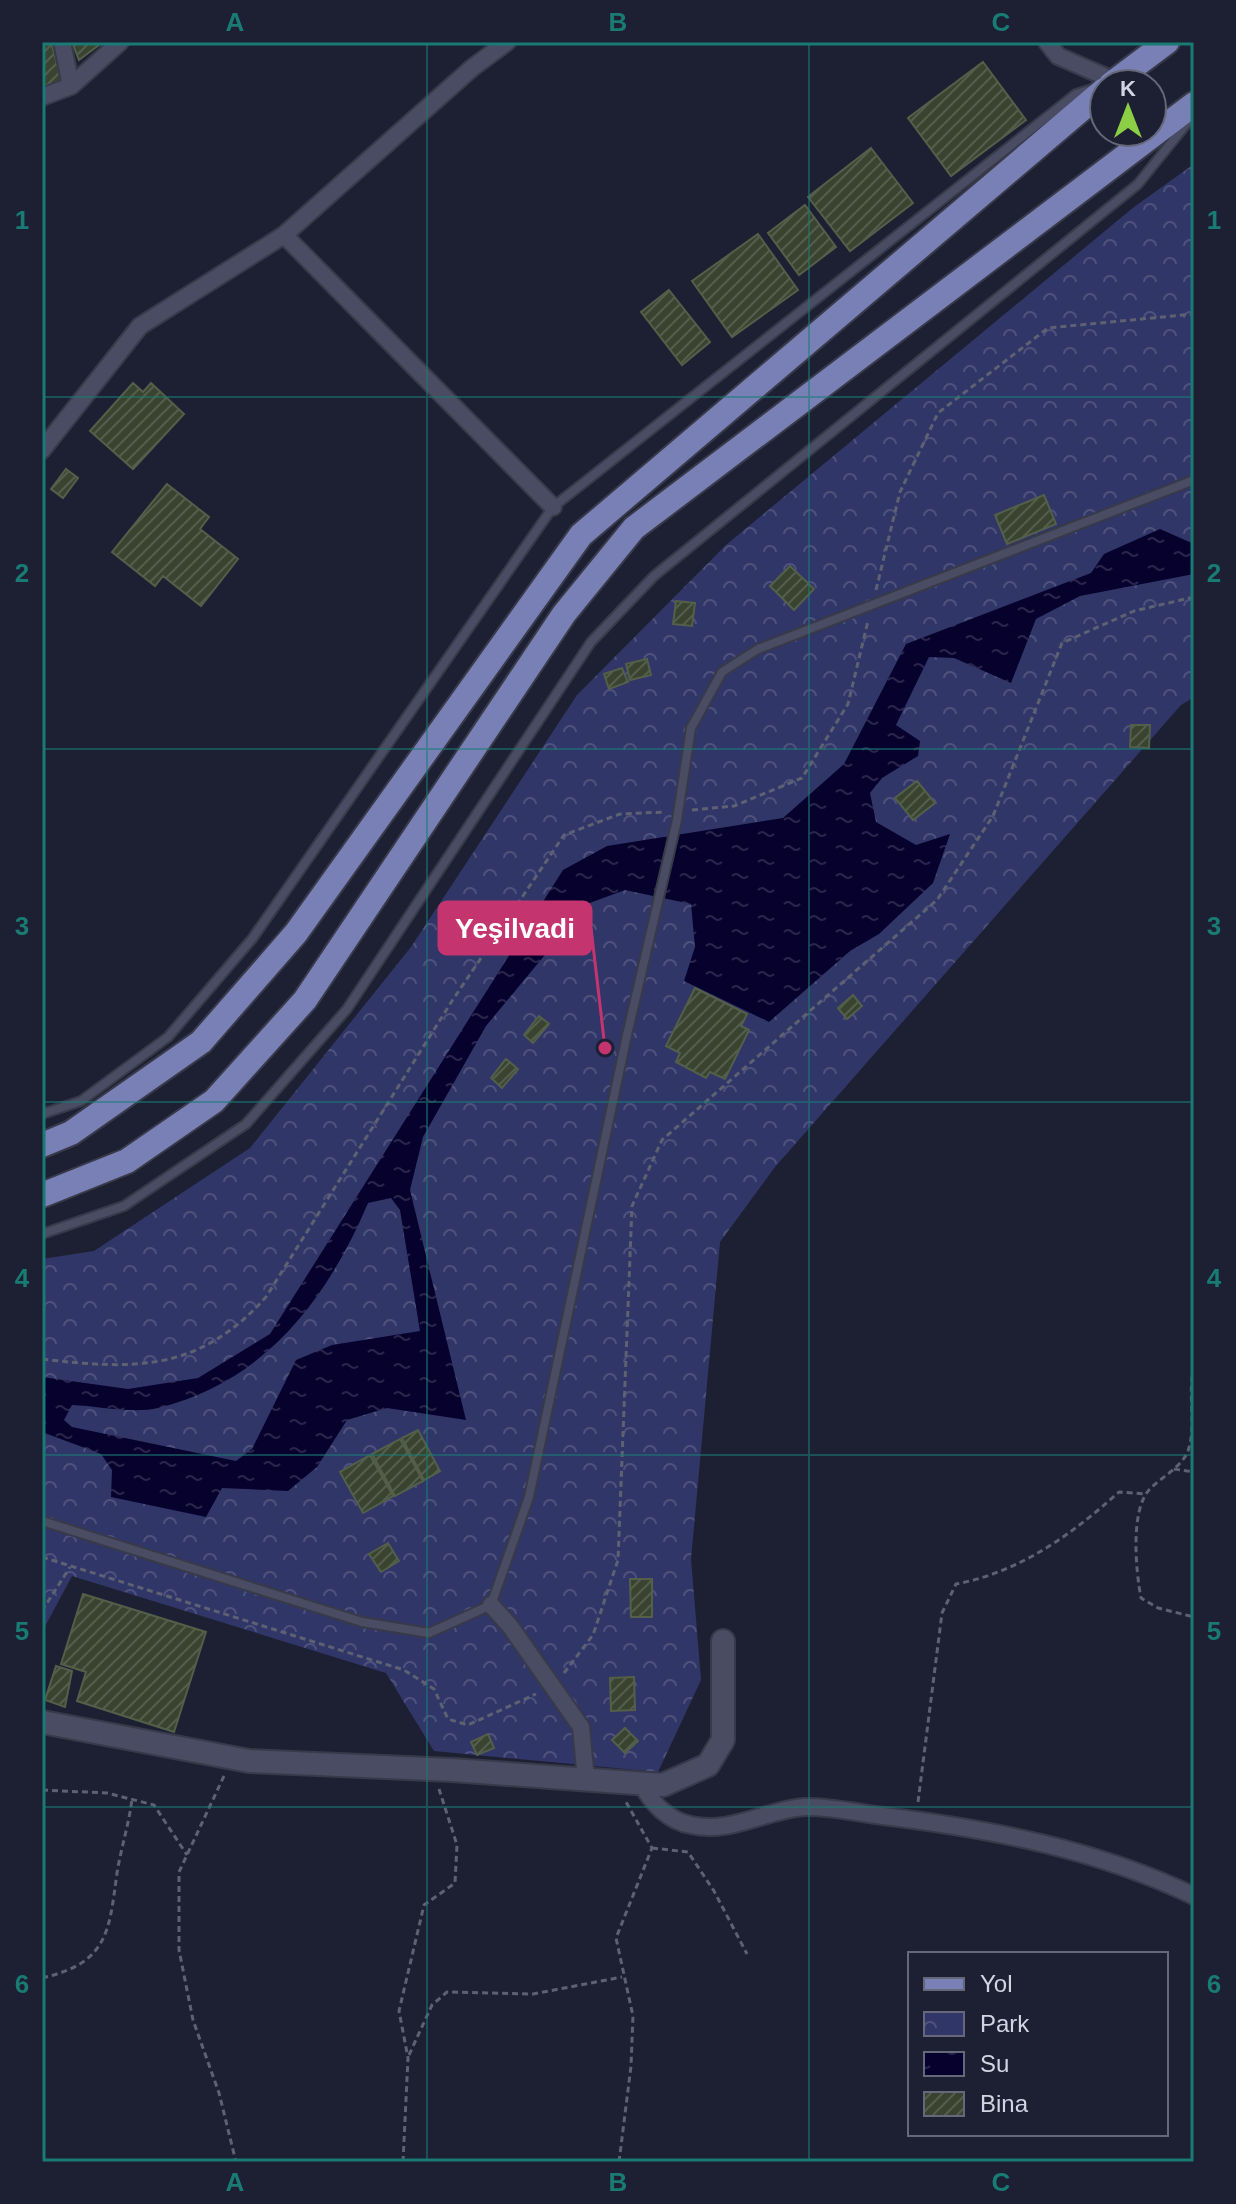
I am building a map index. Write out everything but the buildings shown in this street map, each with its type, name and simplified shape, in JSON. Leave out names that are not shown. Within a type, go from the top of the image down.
[{"type":"main road","points":[[1131,68],[1167,42]]},
{"type":"main road","points":[[42,1145],[71,1133],[201,1042],[296,933],[581,535],[1088,102]]},
{"type":"main road","points":[[42,1195],[127,1161],[214,1101],[305,1000],[564,614],[634,528],[1194,104]]},
{"type":"street","points":[[62,42],[71,86]]},
{"type":"street","points":[[42,97],[71,86],[120,42]]},
{"type":"street","points":[[42,450],[140,326],[284,235],[472,68],[507,42]]},
{"type":"street","points":[[1047,42],[1058,56],[1088,73]]},
{"type":"street","points":[[284,235],[553,507]]},
{"type":"street","points":[[491,1605],[510,1626],[581,1727],[586,1780]]},
{"type":"street","points":[[42,1722],[232,1757],[663,1785],[708,1765],[723,1740],[723,1641]]},
{"type":"street","points":[[642,1784],[650,1800],[676,1820],[692,1826],[724,1827],[769,1813],[806,1807],[916,1820],[1071,1849],[1152,1876],[1194,1896]]},
{"type":"lane","points":[[42,1114],[81,1101],[168,1037],[252,939],[553,507],[1076,94],[1088,91]]},
{"type":"lane","points":[[42,1234],[124,1206],[246,1124],[347,1009],[591,642],[654,576],[1138,184],[1194,115]]},
{"type":"lane","points":[[42,1521],[362,1622],[429,1633],[491,1605],[529,1497],[678,816],[691,728],[722,672],[758,649],[1194,480]]},
{"type":"path","points":[[42,1359],[108,1366],[154,1364],[198,1350],[235,1328],[266,1297],[452,1001],[564,835],[620,814],[678,816],[734,806],[802,778],[848,704],[900,492],[938,413],[1048,328],[1194,314]]},
{"type":"path","points":[[42,1557],[404,1670],[434,1689],[448,1719],[468,1725],[553,1687],[593,1635],[618,1560],[632,1206],[662,1140],[937,900],[993,816],[1062,643],[1134,611],[1194,597]]},
{"type":"path","points":[[1194,1366],[1188,1398],[1192,1428],[1187,1452],[1174,1469],[1146,1494],[1135,1554],[1141,1598],[1158,1608],[1194,1617]]},
{"type":"path","points":[[1174,1469],[1194,1472]]},
{"type":"path","points":[[916,1820],[942,1613],[956,1584],[982,1579],[1035,1556],[1079,1528],[1119,1492],[1146,1494]]},
{"type":"path","points":[[42,1611],[70,1567]]},
{"type":"path","points":[[232,1757],[179,1872],[179,1950],[193,2020],[219,2093],[236,2162]]},
{"type":"path","points":[[403,2162],[408,2058],[399,2011],[424,1905],[455,1883],[457,1845],[444,1813],[435,1769]]},
{"type":"path","points":[[615,1782],[652,1848]]},
{"type":"path","points":[[42,1790],[107,1793],[154,1805],[187,1855]]},
{"type":"path","points":[[42,1978],[69,1972],[88,1960],[104,1943],[113,1912],[132,1799]]},
{"type":"path","points":[[42,1816],[42,1823]]},
{"type":"path","points":[[652,1848],[688,1852],[714,1891],[747,1954]]},
{"type":"path","points":[[620,2161],[631,2066],[633,2016],[622,1977],[616,1938],[652,1848]]},
{"type":"path","points":[[408,2058],[432,2005],[447,1992],[533,1994],[622,1977]]},
{"type":"green space","points":[[1194,164],[1194,697],[1181,705],[775,1167],[720,1242],[691,1559],[701,1680],[658,1772],[434,1751],[386,1673],[72,1576],[42,1632],[42,1259],[94,1251],[250,1148],[411,947],[577,695],[726,545],[1134,207]]},
{"type":"water","points":[[1160,529],[1194,544],[1194,574],[1080,596],[1036,619],[1011,683],[954,658],[929,657],[896,725],[920,741],[918,756],[882,778],[870,793],[876,822],[916,845],[950,834],[933,883],[879,934],[850,951],[769,1022],[684,981],[695,947],[691,904],[625,890],[587,904],[486,1026],[423,1137],[410,1190],[466,1420],[387,1408],[347,1420],[317,1467],[288,1491],[222,1488],[206,1517],[111,1497],[112,1470],[101,1454],[42,1432],[42,1377],[128,1389],[198,1378],[270,1334],[563,870],[607,846],[783,818],[844,764],[906,644],[1091,573],[1104,554]],"holes":[[[391,1198],[400,1210],[420,1331],[332,1345],[296,1360],[252,1449],[236,1461],[72,1427],[64,1420],[72,1405],[148,1410],[196,1396],[230,1379],[260,1357],[311,1304],[352,1239],[368,1203]]]},
{"type":"place","name":"Yeşilvadi","points":[[605,1048]]}]
